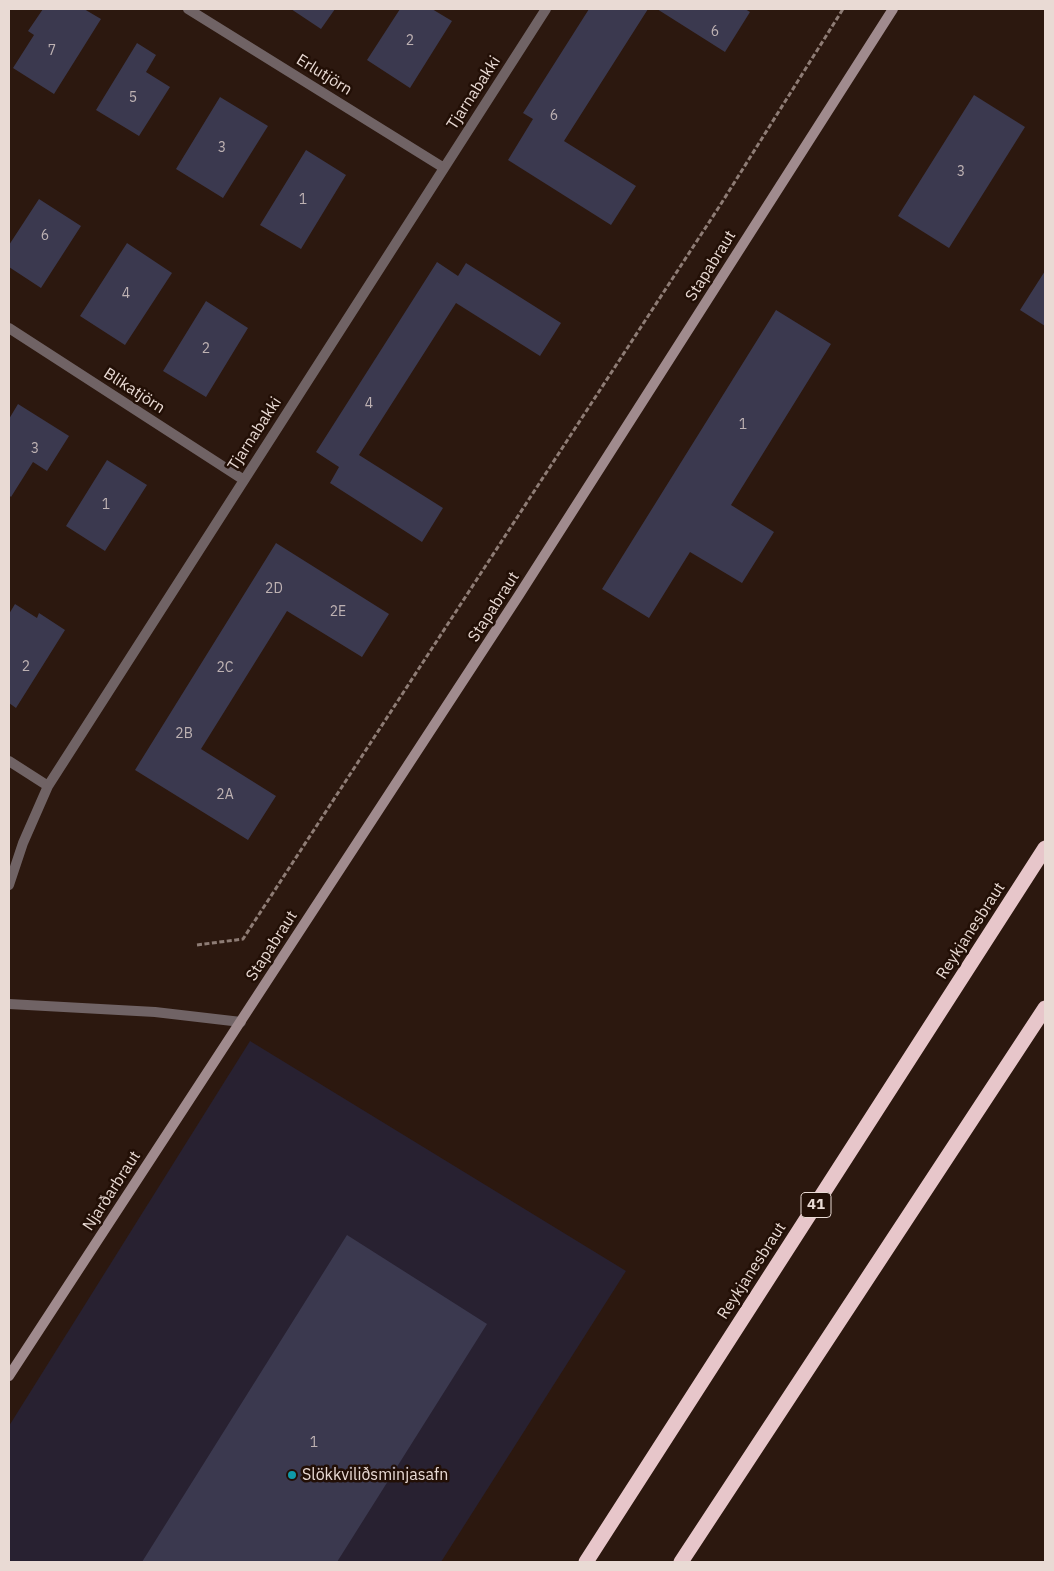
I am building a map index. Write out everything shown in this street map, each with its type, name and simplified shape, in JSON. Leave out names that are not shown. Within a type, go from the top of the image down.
[{"type":"highway","name":"Reykjanesbraut","points":[[586,1562],[1045,848]]},
{"type":"highway","points":[[681,1562],[1045,1008]]},
{"type":"street","name":"Erlutjörn","points":[[188,9],[444,168]]},
{"type":"street","name":"Tjarnabakki","points":[[9,885],[23,843],[48,786],[546,9]]},
{"type":"street","name":"Stapabraut","points":[[241,1022],[519,595],[893,9]]},
{"type":"street","name":"Blikatjörn","points":[[9,328],[244,480]]},
{"type":"street","points":[[9,761],[48,786]]},
{"type":"street","points":[[9,1004],[155,1012],[241,1022]]},
{"type":"street","name":"Njarðarbraut","points":[[9,1376],[241,1022]]},
{"type":"path","points":[[197,945],[243,939],[719,208],[843,9]]},
{"type":"shaded area","points":[[250,1041],[626,1271],[441,1562],[9,1562],[9,1426]]},
{"type":"building","points":[[43,9],[84,9],[101,19],[54,94],[13,68],[34,35],[28,31]]},
{"type":"building","points":[[291,9],[335,9],[321,29]]},
{"type":"building","points":[[400,9],[432,9],[452,21],[410,88],[367,60]]},
{"type":"building","points":[[589,9],[648,9],[564,141],[636,186],[611,225],[508,160],[533,119],[523,113]]},
{"type":"building","points":[[657,9],[745,9],[750,12],[725,52]]},
{"type":"building","points":[[137,43],[156,55],[146,72],[170,87],[139,136],[96,110]]},
{"type":"building","points":[[974,95],[1025,127],[949,248],[898,216]]},
{"type":"building","points":[[220,97],[268,126],[223,198],[176,169]]},
{"type":"building","points":[[306,150],[346,175],[301,249],[260,225]]},
{"type":"building","points":[[39,199],[81,226],[41,288],[9,267],[9,245]]},
{"type":"building","points":[[127,243],[172,273],[125,345],[80,316]]},
{"type":"building","points":[[437,262],[458,276],[466,263],[561,323],[540,356],[456,303],[359,455],[443,508],[422,542],[330,483],[339,467],[316,452]]},
{"type":"building","points":[[1045,271],[1045,326],[1020,310]]},
{"type":"building","points":[[206,301],[248,328],[206,397],[163,371]]},
{"type":"building","points":[[776,310],[831,344],[731,505],[774,532],[742,583],[690,552],[649,618],[602,589]]},
{"type":"building","points":[[18,404],[69,436],[47,471],[33,462],[11,497],[9,495],[9,419]]},
{"type":"building","points":[[107,460],[147,485],[105,551],[66,526]]},
{"type":"building","points":[[276,543],[389,614],[362,657],[287,611],[201,749],[276,796],[248,840],[135,770]]},
{"type":"building","points":[[15,604],[37,618],[39,613],[65,630],[16,708],[9,703],[9,614]]},
{"type":"building","points":[[347,1235],[487,1324],[337,1562],[142,1562]]},
{"type":"place","name":"Slökkviliðsminjasafn","points":[[292,1475]]}]
